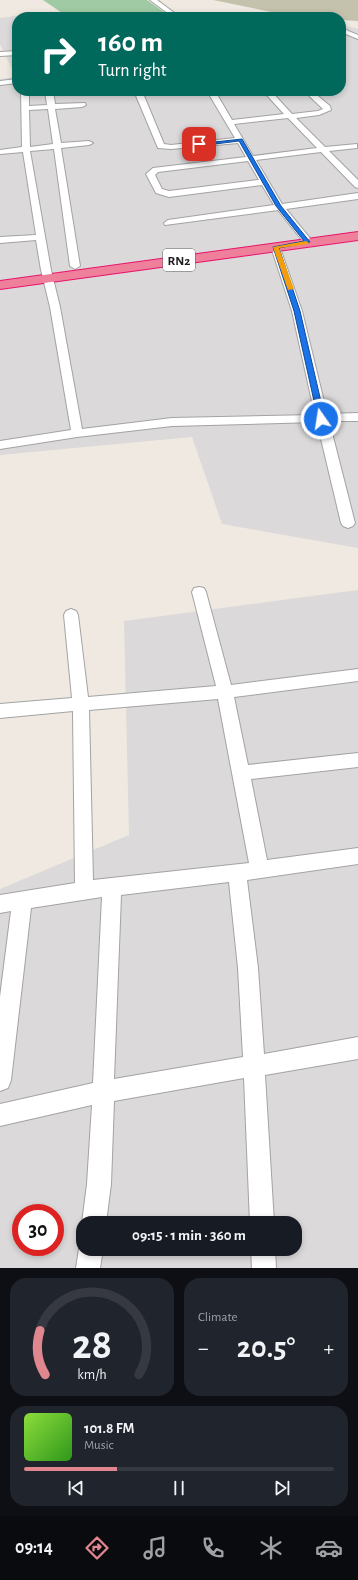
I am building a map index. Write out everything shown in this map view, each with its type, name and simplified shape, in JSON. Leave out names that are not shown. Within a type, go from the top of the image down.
[{"type":"highway","name":"RN2","points":[[0,276],[47,274],[276,247],[305,239],[358,228]]},
{"type":"highway","name":"RN2","points":[[0,285],[76,266],[305,239],[358,236]]},
{"type":"street","points":[[153,0],[170,12]]},
{"type":"street","points":[[346,32],[358,38]]},
{"type":"street","points":[[347,40],[358,38]]},
{"type":"street","points":[[0,54],[12,53]]},
{"type":"street","points":[[0,83],[12,82]]},
{"type":"street","points":[[25,96],[26,149],[47,274],[55,307],[77,433]]},
{"type":"street","points":[[50,96],[76,266]]},
{"type":"street","points":[[140,96],[161,146],[171,147],[240,140]]},
{"type":"street","points":[[215,96],[279,206],[305,239]]},
{"type":"street","points":[[272,96],[358,185]]},
{"type":"street","points":[[230,122],[319,113],[327,110],[327,108],[314,96]]},
{"type":"street","points":[[26,108],[82,105]]},
{"type":"street","points":[[0,152],[89,143]]},
{"type":"street","points":[[264,182],[169,194],[159,191],[150,174],[156,170],[354,146]]},
{"type":"street","points":[[168,223],[279,206],[358,196]]},
{"type":"street","points":[[0,240],[41,237]]},
{"type":"street","points":[[276,247],[297,311],[321,419],[348,523]]},
{"type":"street","points":[[0,446],[77,433],[172,422],[358,417]]},
{"type":"street","points":[[199,592],[226,692],[260,870]]},
{"type":"street","points":[[71,615],[81,705],[84,890]]},
{"type":"street","points":[[0,711],[226,692],[358,675]]},
{"type":"street","points":[[241,773],[358,760]]},
{"type":"street","points":[[0,904],[84,890],[260,870],[358,856]]},
{"type":"street","points":[[237,872],[248,968],[262,1216]]},
{"type":"street","points":[[95,1216],[99,1184],[112,887]]},
{"type":"street","points":[[0,1080],[22,900]]},
{"type":"street","points":[[0,1116],[102,1092],[358,1048]]},
{"type":"street","points":[[88,1268],[90,1256]]},
{"type":"street","points":[[263,1256],[264,1268]]},
{"type":"shaded area","points":[[213,0],[358,0],[358,21],[346,20],[346,12],[271,12]]},
{"type":"shaded area","points":[[12,16],[12,69],[0,44],[0,18]]},
{"type":"shaded area","points":[[346,26],[358,29],[358,548],[222,524],[192,437],[0,455],[0,79],[12,78],[12,96],[346,96]]},
{"type":"shaded area","points":[[358,590],[358,1268],[0,1268],[0,889],[129,835],[124,621]]},
{"type":"green space","points":[[43,0],[147,0],[164,12],[61,12]]},
{"type":"slow traffic","points":[[291,289],[276,247],[306,243]]},
{"type":"route","points":[[199,144],[240,140],[279,206],[308,242],[276,247],[297,311],[321,419]]}]
